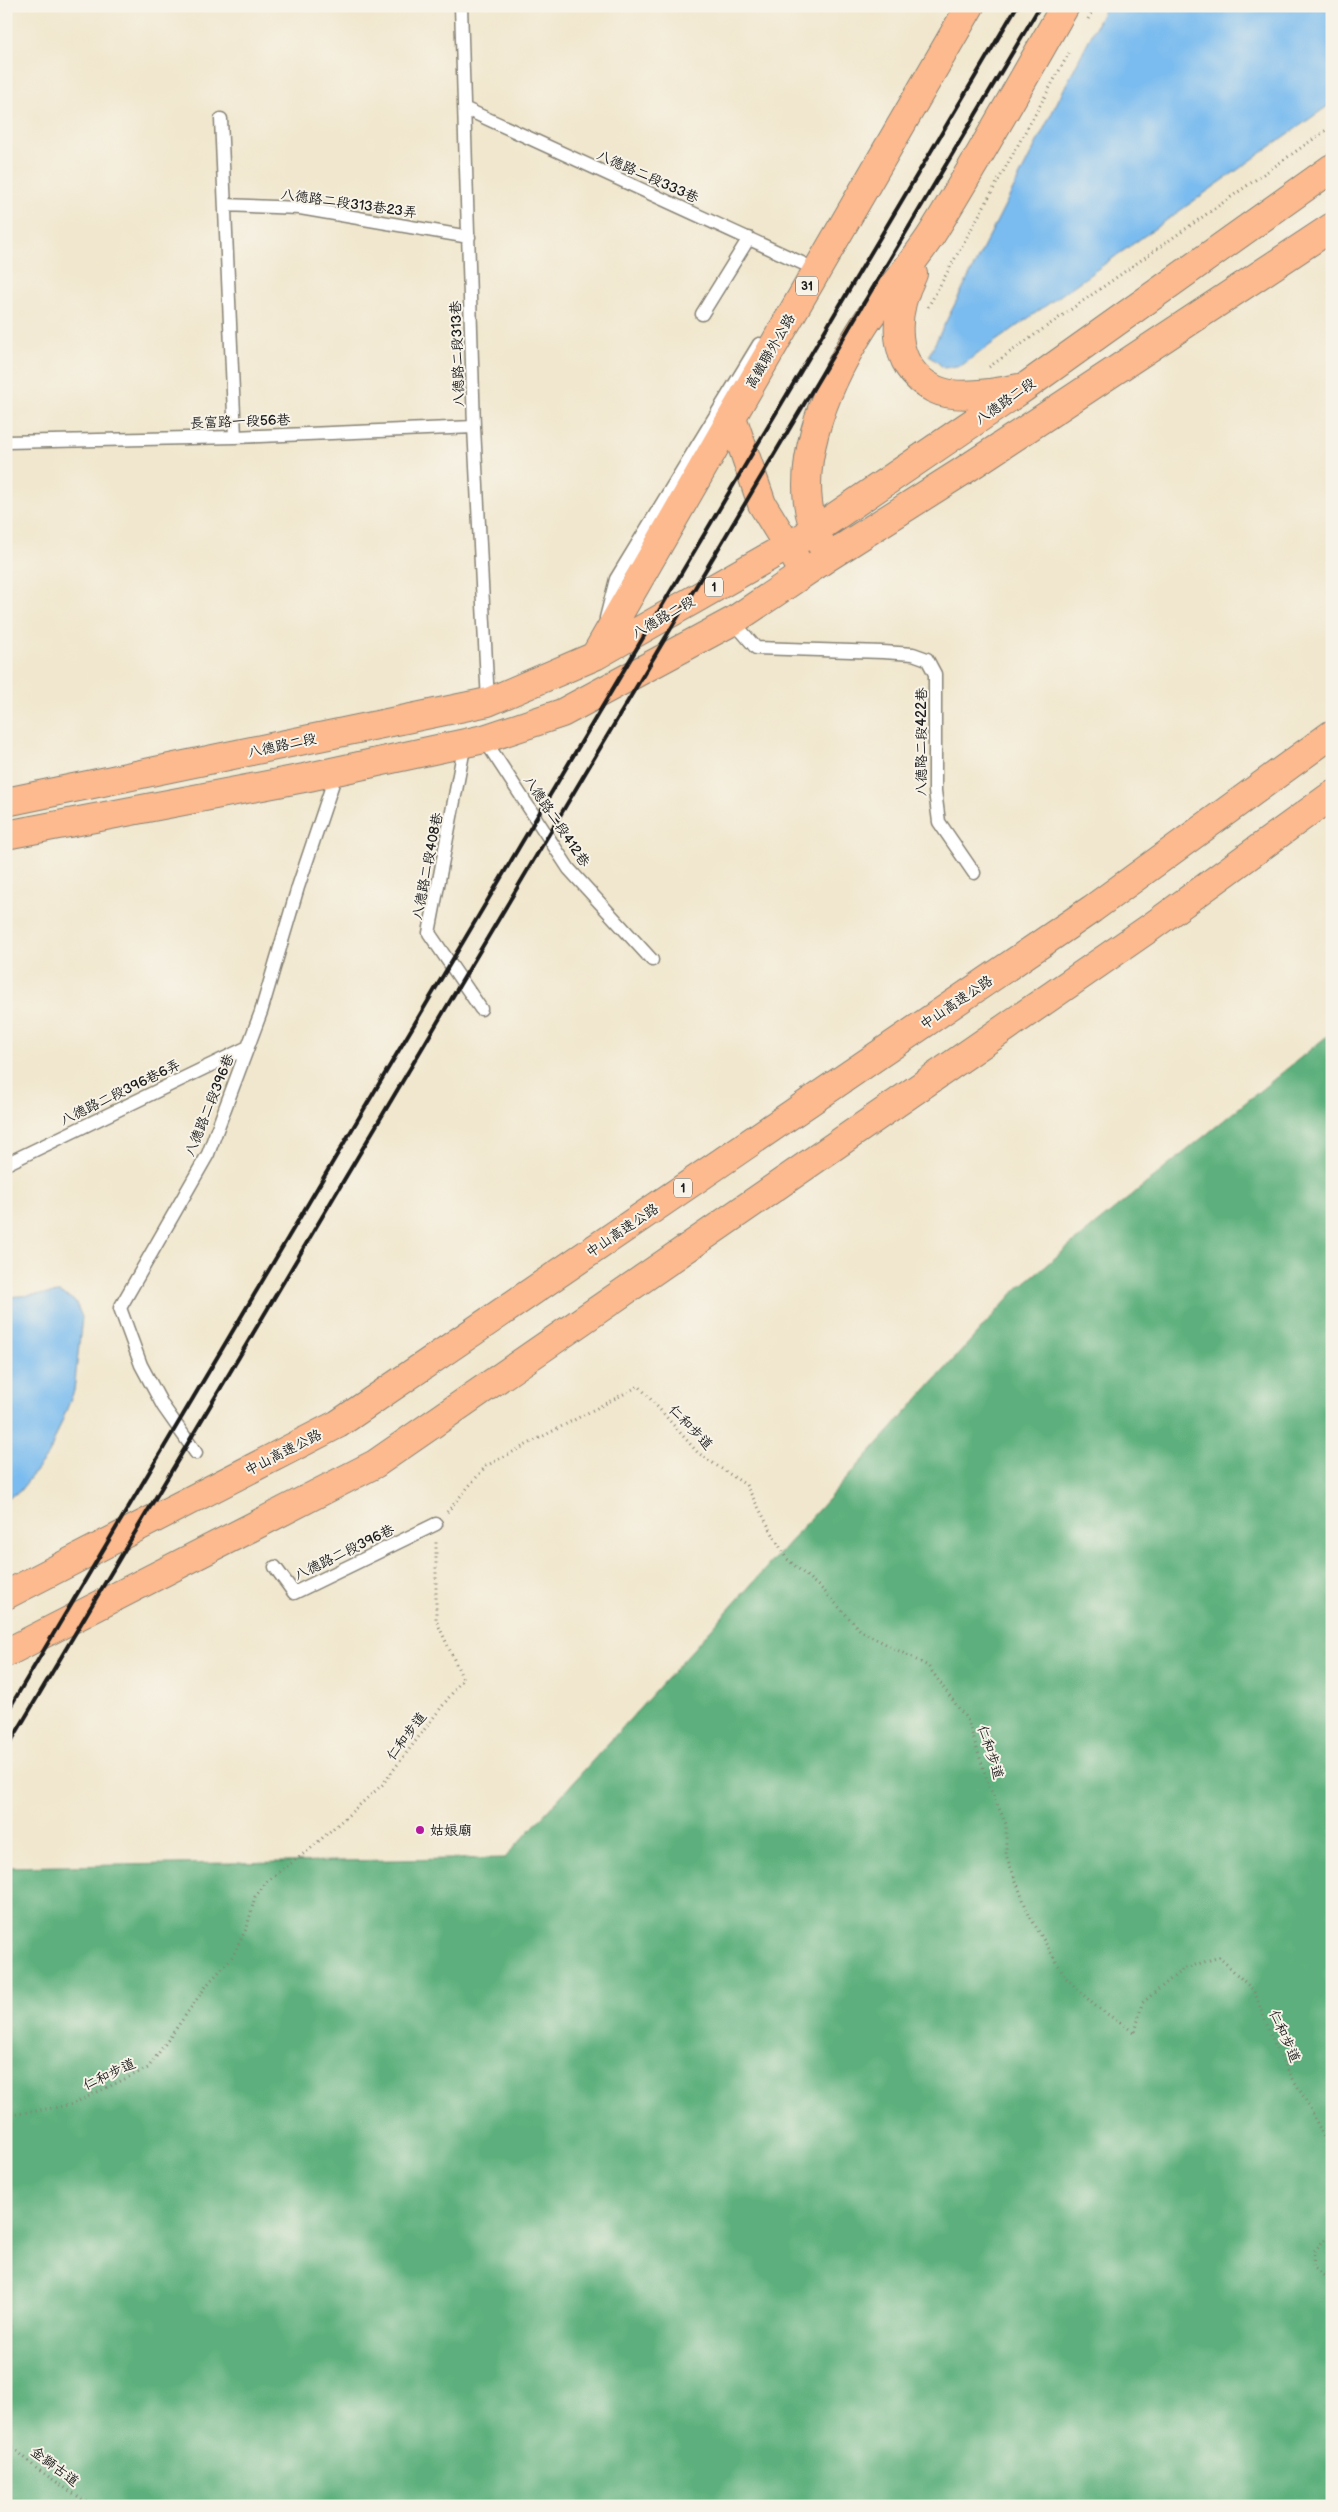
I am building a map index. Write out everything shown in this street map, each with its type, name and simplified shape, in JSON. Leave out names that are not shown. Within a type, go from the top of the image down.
[{"type":"main road","name":"高鐵聯外公路","points":[[732,417],[812,267],[970,6]]},
{"type":"main road","points":[[1025,387],[994,393],[964,394],[935,389],[913,374],[901,350],[897,320],[904,292],[934,231],[1065,6]]},
{"type":"main road","name":"八德路二段","points":[[6,802],[488,702],[595,656],[814,531],[1025,387],[1332,168]]},
{"type":"main road","points":[[6,835],[337,771],[474,741],[562,713],[733,621],[1332,227]]},
{"type":"main road","points":[[828,557],[814,531],[807,484],[811,450],[830,388],[863,326],[934,231]]},
{"type":"main road","points":[[732,417],[762,504],[804,574]]},
{"type":"main road","name":"31","points":[[595,656],[732,417]]},
{"type":"main road","name":"中山高速公路","points":[[6,1595],[338,1424],[1092,909],[1332,734]]},
{"type":"main road","points":[[6,1654],[375,1464],[1142,933],[1332,795]]},
{"type":"lane","name":"八德路二段313巷","points":[[461,6],[466,109],[474,427],[488,702]]},
{"type":"lane","name":"八德路二段333巷","points":[[466,109],[812,267]]},
{"type":"lane","points":[[221,119],[236,437]]},
{"type":"lane","name":"八德路二段313巷23弄","points":[[225,205],[300,208],[469,237]]},
{"type":"lane","points":[[702,314],[748,238]]},
{"type":"lane","points":[[595,656],[616,580],[768,329],[812,267]]},
{"type":"lane","name":"長富路一段56巷","points":[[6,442],[236,437],[474,427]]},
{"type":"lane","name":"八德路二段422巷","points":[[733,621],[756,648],[883,652],[913,654],[927,659],[935,674],[936,685],[935,791],[939,822],[974,873]]},
{"type":"lane","name":"八德路二段412巷","points":[[474,741],[569,869],[652,960]]},
{"type":"lane","name":"八德路二段408巷","points":[[474,741],[429,933],[481,1010]]},
{"type":"lane","name":"八德路二段396巷","points":[[196,1453],[163,1406],[141,1365],[120,1308],[208,1154],[248,1047],[337,771]]},
{"type":"lane","name":"八德路二段396巷6弄","points":[[6,1164],[248,1047]]},
{"type":"lane","name":"八德路二段396巷","points":[[275,1567],[294,1593],[436,1524]]},
{"type":"path","points":[[1086,24],[1095,6]]},
{"type":"path","points":[[926,311],[1071,50]]},
{"type":"path","points":[[982,372],[1332,126]]},
{"type":"path","name":"仁和步道","points":[[6,2116],[70,2105],[148,2068],[207,1985],[233,1956],[247,1926],[255,1898],[267,1881],[310,1849],[382,1785],[463,1679],[436,1620],[436,1524],[486,1466],[639,1386],[698,1453],[746,1486],[786,1558],[824,1591],[861,1632],[928,1666],[968,1721],[990,1786],[1006,1824],[1006,1855],[1029,1916],[1066,1978],[1094,2005],[1135,2033],[1142,2003],[1183,1969],[1219,1957],[1254,1991],[1278,2053],[1309,2106],[1332,2155]]},
{"type":"path","points":[[1332,2232],[1314,2251],[1313,2267],[1332,2282]]},
{"type":"path","name":"金獅古道","points":[[6,2441],[36,2468],[92,2506]]},
{"type":"green space","points":[[1332,1032],[1332,2506],[6,2506],[6,1867],[505,1858],[1018,1288]]},
{"type":"water","points":[[1106,6],[1332,6],[1332,103],[962,365],[944,368],[929,355]]},
{"type":"water","points":[[60,1293],[75,1301],[82,1317],[74,1391],[49,1454],[19,1492],[6,1498],[6,1297]]},
{"type":"railway","points":[[6,1714],[1017,6]]},
{"type":"railway","points":[[6,1750],[1040,6]]},
{"type":"place","name":"姑娘廟","points":[[420,1830]]}]
